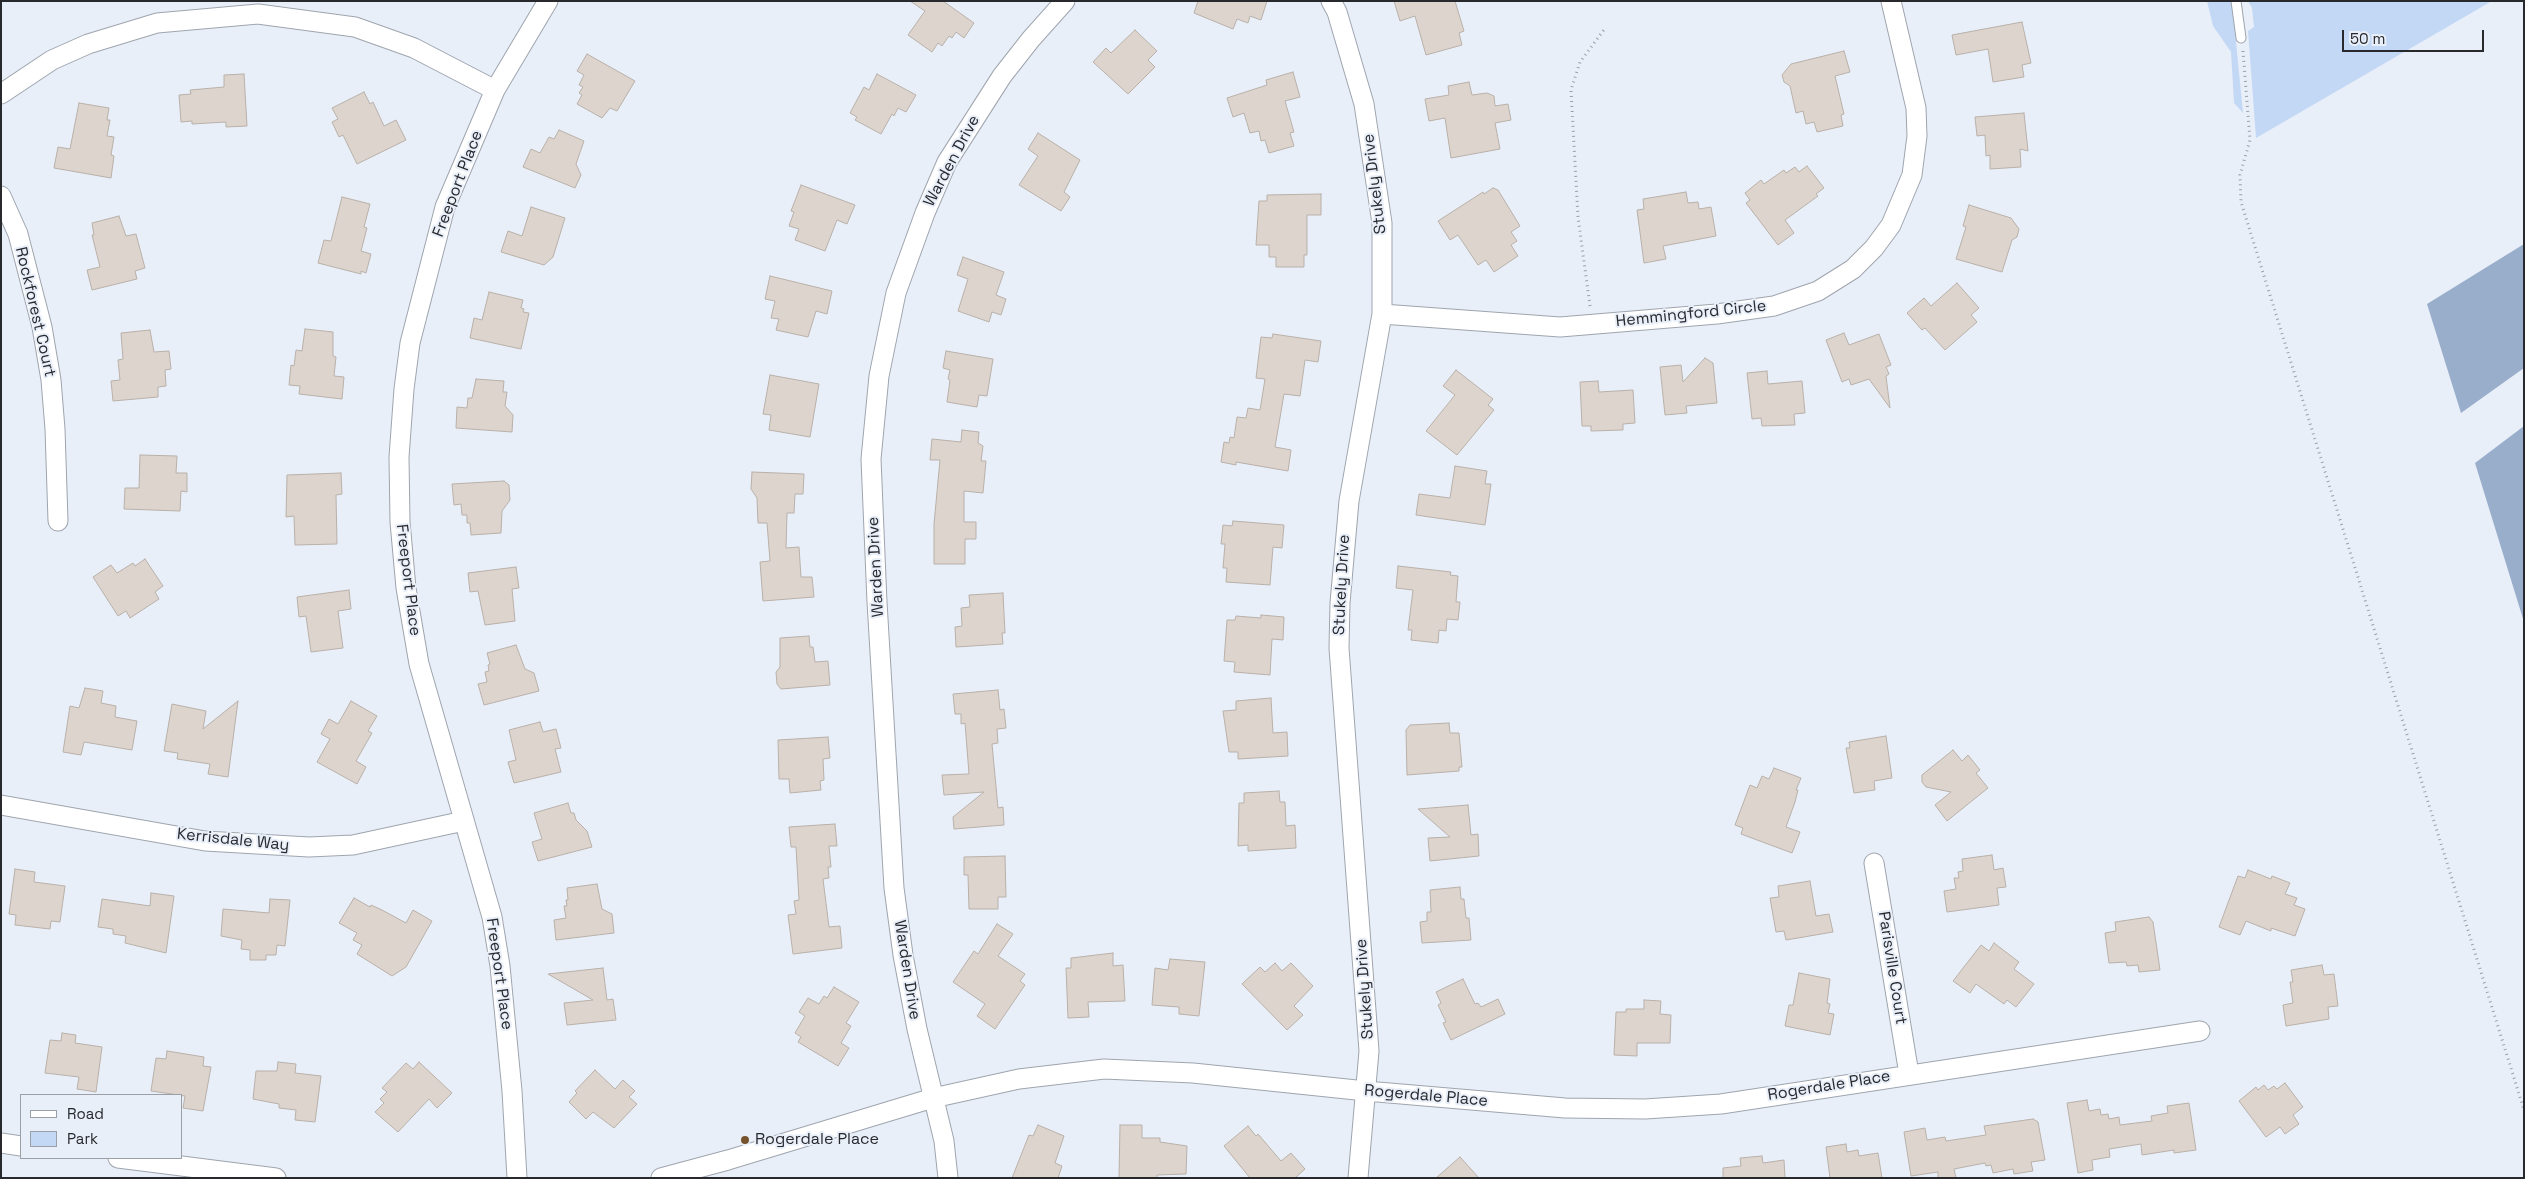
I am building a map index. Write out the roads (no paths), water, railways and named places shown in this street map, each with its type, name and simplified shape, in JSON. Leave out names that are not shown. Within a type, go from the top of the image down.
[{"type":"street","name":"Freeport Place","points":[[517,1178],[511,1081],[500,966],[492,917],[418,655],[406,588],[400,522],[399,458],[406,371],[425,280],[445,207],[495,90],[548,1]]},
{"type":"street","name":"Warden Drive","points":[[948,1178],[944,1141],[916,1030],[894,888],[877,602],[871,459],[879,376],[896,293],[925,212],[947,162],[1002,76],[1031,39],[1065,1]]},
{"type":"street","name":"Stukely Drive","points":[[1331,1],[1337,12],[1364,104],[1382,223],[1382,314],[1349,501],[1340,603],[1340,648],[1368,1041],[1366,1091],[1358,1178]]},
{"type":"street","name":"Hemmingford Circle","points":[[1382,314],[1560,327],[1717,314],[1774,306],[1818,291],[1853,269],[1874,248],[1891,225],[1912,175],[1916,136],[1916,108],[1891,1]]},
{"type":"street","points":[[1,94],[52,60],[88,44],[157,24],[258,14],[355,27],[414,48],[495,90]]},
{"type":"street","name":"Rockforest Court","points":[[1,196],[18,234],[42,327],[51,380],[55,429],[58,521]]},
{"type":"street","name":"Kerrisdale Way","points":[[1,805],[204,840],[309,847],[353,846],[464,821]]},
{"type":"street","name":"Parisville Court","points":[[1874,863],[1909,1074]]},
{"type":"street","name":"Rogerdale Place","points":[[662,1178],[933,1098],[1019,1078],[1104,1069],[1193,1073],[1366,1091],[1565,1108],[1645,1109],[1721,1104],[2200,1031]]},
{"type":"street","points":[[1,1143],[20,1146]]},
{"type":"street","points":[[126,1159],[276,1178]]},
{"type":"lane","points":[[2236,1],[2241,38]]},
{"type":"place","name":"Rogerdale Place","points":[[745,1140]]}]
